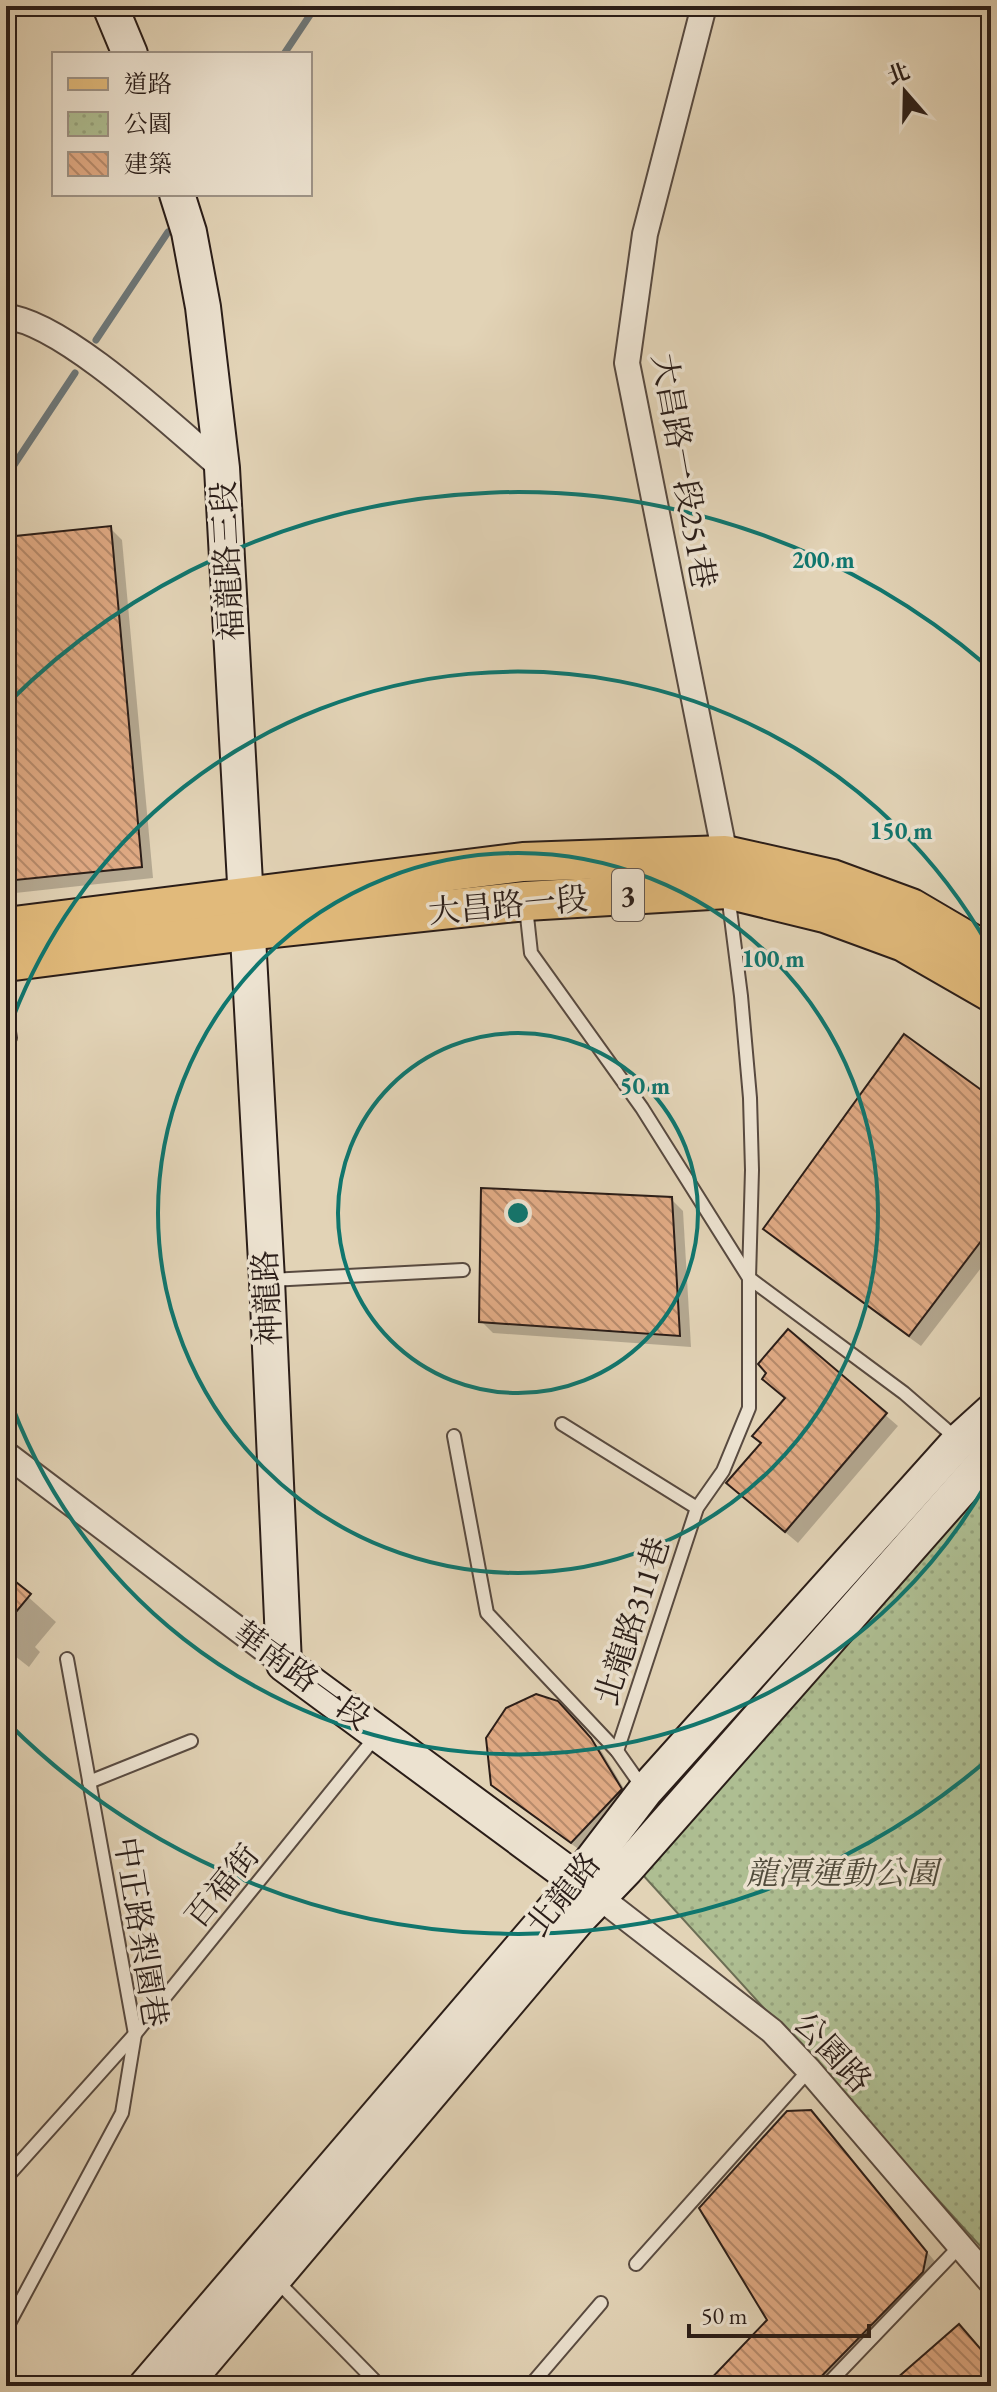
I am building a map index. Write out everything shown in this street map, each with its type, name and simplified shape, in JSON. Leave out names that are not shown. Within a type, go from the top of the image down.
[{"type":"main road","points":[[110,6],[129,52]]},
{"type":"main road","name":"福龍路三段","points":[[178,196],[189,232],[203,307],[222,468],[246,915]]},
{"type":"main road","name":"大昌路一段","points":[[6,962],[523,862],[832,879],[911,908],[991,955]]},
{"type":"main road","name":"大昌路一段","points":[[6,927],[526,901],[726,872],[904,942],[991,992]]},
{"type":"main road","name":"神龍路","points":[[246,915],[267,1280],[284,1664]]},
{"type":"main road","name":"北龍路","points":[[587,1888],[626,1869],[975,1452],[991,1412]]},
{"type":"main road","name":"北龍路","points":[[146,2386],[264,2269],[587,1888],[645,1791],[975,1452]]},
{"type":"main road","name":"華南路一段","points":[[284,1664],[587,1888]]},
{"type":"main road","name":"北龍路","points":[[183,2386],[264,2269]]},
{"type":"street","name":"大昌路一段251巷","points":[[704,6],[645,234],[627,363],[726,872]]},
{"type":"street","points":[[6,317],[35,324],[55,334],[109,373],[222,468]]},
{"type":"street","name":"華南路一段","points":[[6,1455],[284,1664]]},
{"type":"street","name":"公園路","points":[[587,1888],[772,2031],[991,2282]]},
{"type":"lane","name":"北龍路311巷","points":[[617,1751],[697,1508],[723,1471],[749,1408],[750,1098],[726,872]]},
{"type":"lane","points":[[526,901],[531,953],[642,1108],[749,1278],[904,1393],[975,1452]]},
{"type":"lane","points":[[6,1013],[10,1038],[6,1038]]},
{"type":"lane","points":[[267,1280],[463,1270]]},
{"type":"lane","points":[[562,1424],[697,1508]]},
{"type":"lane","name":"北龍路311巷","points":[[454,1436],[487,1613],[617,1751],[645,1791]]},
{"type":"lane","name":"中正路梨園巷","points":[[6,2329],[122,2113],[135,2034],[67,1659]]},
{"type":"lane","name":"百福街","points":[[6,2178],[135,2034],[379,1732]]},
{"type":"lane","points":[[89,1782],[191,1741]]},
{"type":"lane","points":[[6,1764],[9,1768],[6,1793]]},
{"type":"lane","points":[[636,2264],[809,2070]]},
{"type":"lane","points":[[826,2386],[960,2246]]},
{"type":"lane","points":[[264,2269],[380,2386]]},
{"type":"lane","points":[[530,2386],[601,2303]]},
{"type":"green space","name":"龍潭運動公園","points":[[991,1480],[991,2258],[642,1874]]},
{"type":"building","points":[[111,526],[142,867],[6,881],[6,537]]},
{"type":"building","points":[[904,1034],[991,1097],[991,1228],[909,1336],[763,1229]]},
{"type":"building","points":[[481,1188],[672,1197],[680,1336],[479,1322]]},
{"type":"building","points":[[788,1329],[887,1413],[785,1532],[726,1483],[761,1443],[752,1436],[785,1398],[762,1379],[766,1373],[758,1364]]},
{"type":"building","points":[[6,1574],[31,1594],[6,1624]]},
{"type":"building","points":[[536,1694],[558,1701],[591,1738],[622,1789],[571,1843],[491,1785],[486,1738],[506,1708]]},
{"type":"building","points":[[811,2110],[927,2252],[923,2272],[812,2386],[704,2386],[767,2320],[699,2208],[787,2111]]},
{"type":"building","points":[[959,2324],[991,2361],[991,2386],[888,2386]]},
{"type":"waterway","points":[[285,52],[316,6]]},
{"type":"waterway","points":[[96,340],[168,232]]},
{"type":"waterway","points":[[6,477],[75,373]]}]
